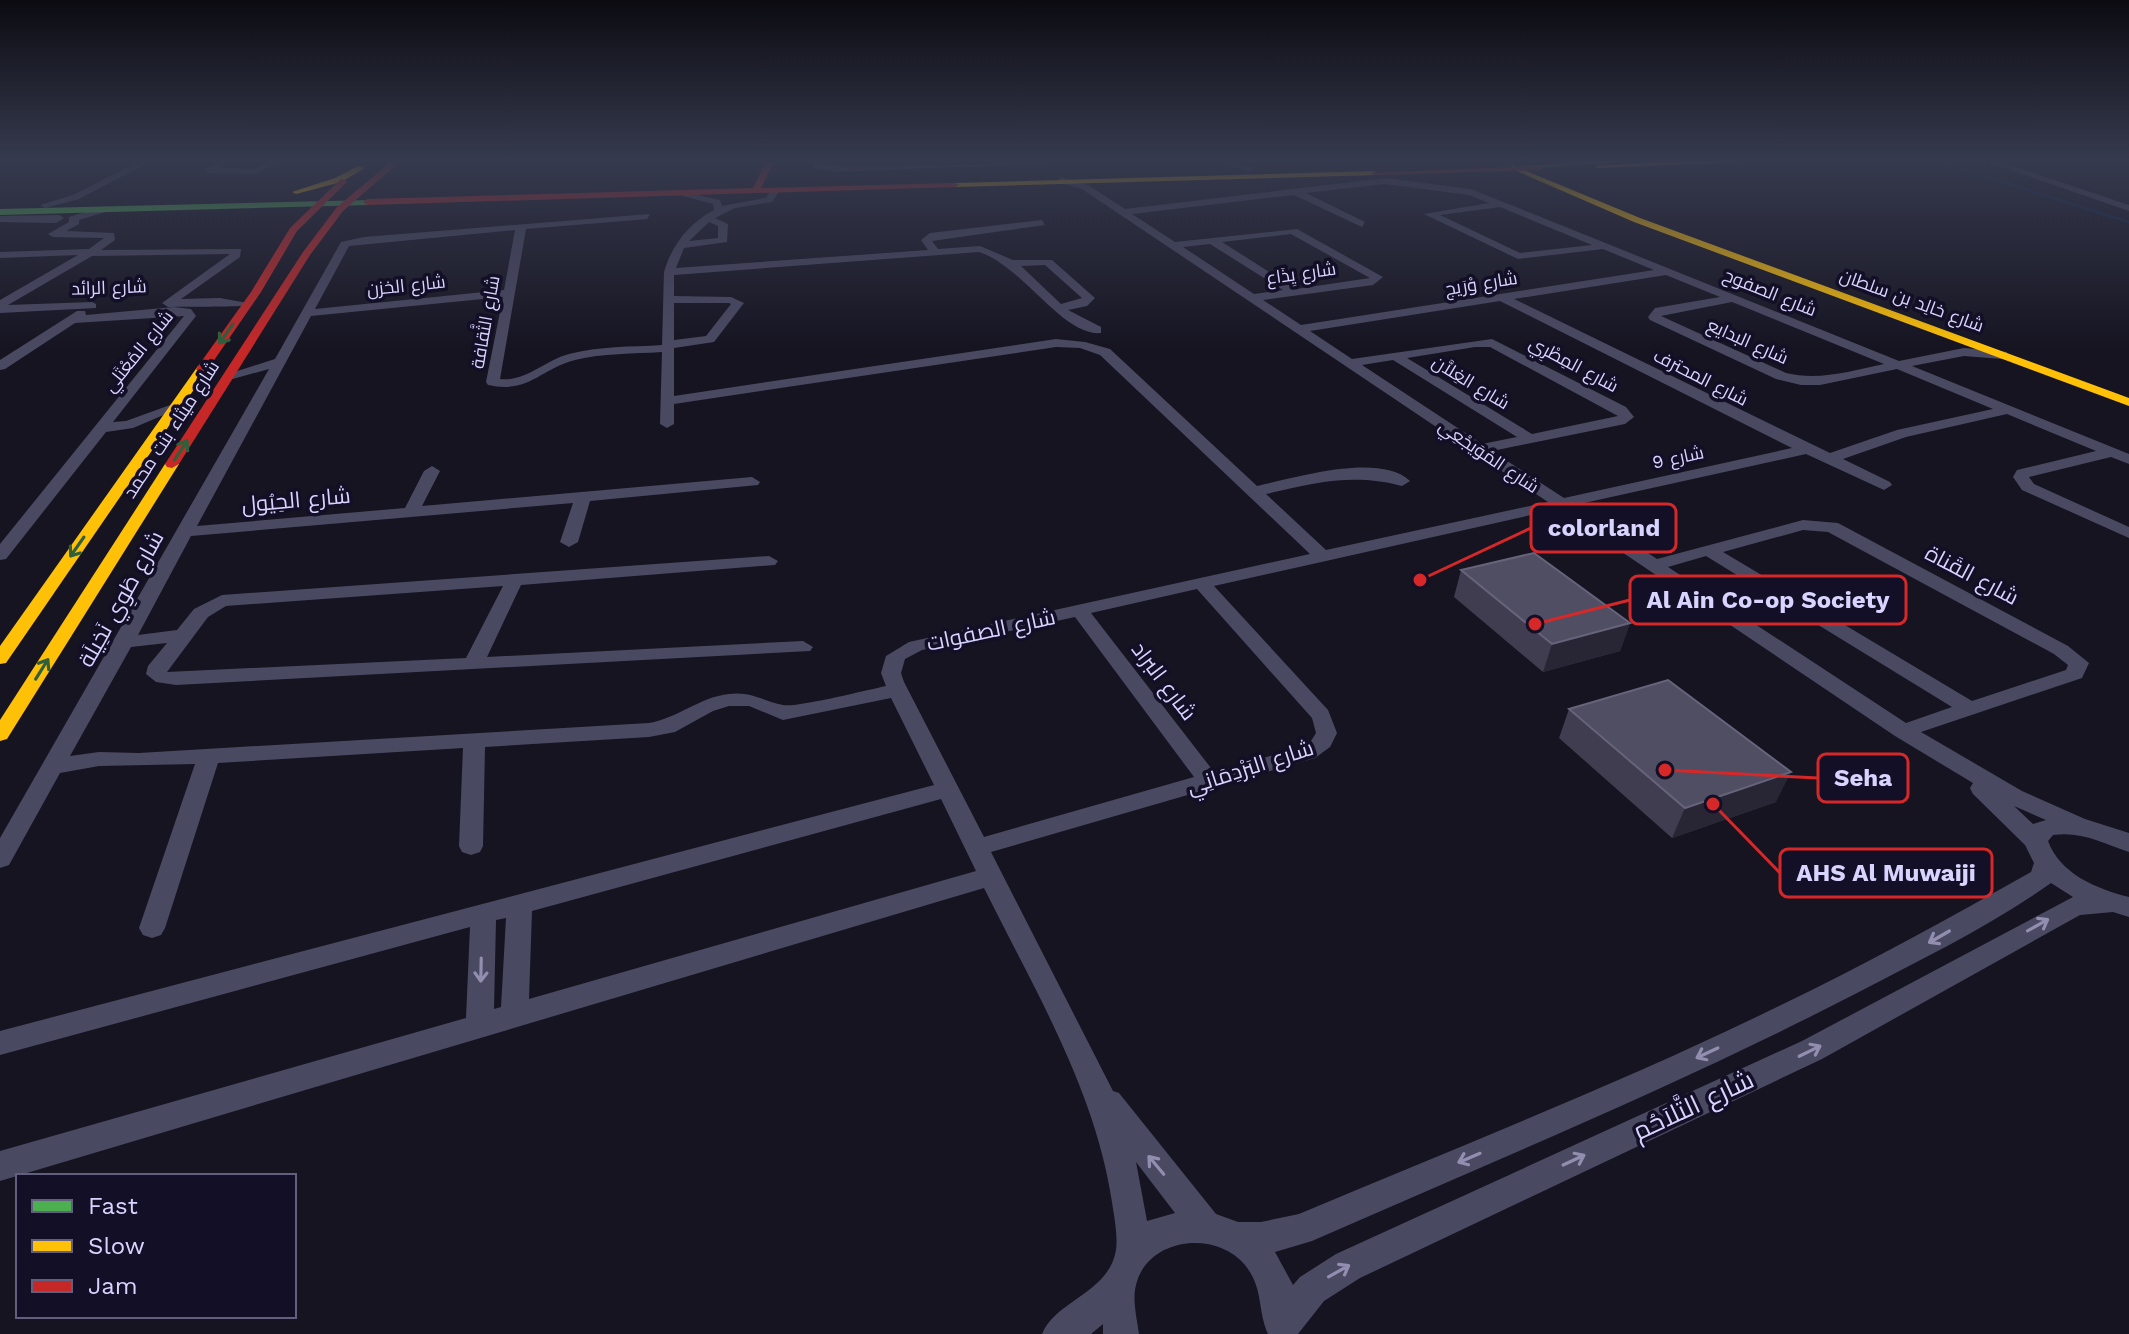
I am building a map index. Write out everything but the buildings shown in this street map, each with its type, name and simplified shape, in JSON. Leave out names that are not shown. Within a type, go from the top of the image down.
[{"type":"main road","points":[[293,230],[295,223]]},
{"type":"main road","name":"شارع ميثاء بنت محمد","points":[[0,659],[252,298],[293,230],[303,223]]},
{"type":"main road","points":[[306,254],[301,248],[304,238],[317,223]]},
{"type":"main road","name":"شارع ميثاء بنت محمد","points":[[0,735],[328,223]]},
{"type":"main road","points":[[326,228],[335,223]]},
{"type":"main road","name":"شارع خالِد بن سلطان","points":[[1648,223],[1960,345],[2007,356],[2129,402]]},
{"type":"main road","name":"شارع خالِد بن سلطان","points":[[1680,223],[2129,387]]},
{"type":"street","points":[[0,307],[90,253],[113,235],[53,234],[74,223]]},
{"type":"street","name":"شارع طَوِي نَخِيلَة","points":[[0,859],[122,646],[274,362],[307,313],[344,245],[349,242],[564,223]]},
{"type":"street","points":[[667,424],[669,272],[678,246],[704,223]]},
{"type":"street","points":[[678,246],[723,240],[722,223]]},
{"type":"street","points":[[934,250],[926,240],[934,235],[1040,223]]},
{"type":"street","name":"شارع المُوَيجْعِي","points":[[1140,223],[1903,731],[2014,797],[2078,825]]},
{"type":"street","points":[[1449,223],[1518,256],[1605,246]]},
{"type":"street","name":"شارع الصفوح","points":[[1549,223],[2129,459]]},
{"type":"street","name":"شارع الثَّقافة","points":[[521,227],[493,382],[506,384],[523,381],[557,362],[577,356],[668,346]]},
{"type":"street","name":"شارع يِذَاع","points":[[1173,245],[1293,231],[1377,277],[1373,282],[1251,298]]},
{"type":"street","points":[[1213,241],[1294,292]]},
{"type":"street","points":[[669,272],[980,249],[1000,253],[1013,263],[1059,308],[1075,337]]},
{"type":"street","points":[[0,255],[237,251],[236,255],[168,303]]},
{"type":"street","points":[[1013,263],[1048,262],[1089,298],[1086,303],[1059,308]]},
{"type":"street","name":"شارع وْرَيج","points":[[1297,329],[1671,271]]},
{"type":"street","name":"شارع الخزن","points":[[307,313],[508,293]]},
{"type":"street","name":"شارع الرائد","points":[[0,307],[252,298]]},
{"type":"street","name":"شارع المحترف","points":[[1503,298],[1805,450],[1830,458],[1884,485]]},
{"type":"street","name":"شارع البدايع","points":[[1737,298],[1659,311],[1654,317],[1781,376],[1801,381],[1820,381],[1899,365],[1960,345]]},
{"type":"street","points":[[668,346],[710,339],[738,303],[731,300],[669,299]]},
{"type":"street","points":[[0,366],[94,306]]},
{"type":"street","name":"شارع المُعْتَلي","points":[[0,555],[190,314],[174,311],[72,320]]},
{"type":"street","points":[[1075,337],[1107,339]]},
{"type":"street","points":[[667,401],[1056,343],[1075,337],[1107,339],[1254,492],[1322,556]]},
{"type":"street","name":"شارع المِطْرِي","points":[[1350,363],[1475,343],[1498,345],[1621,410],[1627,417],[1620,421],[1479,449]]},
{"type":"street","points":[[0,354],[19,353]]},
{"type":"street","name":"شارع الغِلاَّن","points":[[1395,356],[1530,439]]},
{"type":"street","points":[[241,358],[274,362]]},
{"type":"street","points":[[229,376],[274,362]]},
{"type":"street","name":"شارع المُعْتَلي","points":[[99,428],[128,425],[173,408]]},
{"type":"street","points":[[1830,458],[1902,433],[2008,410]]},
{"type":"street","name":"شارع المُعْتَلي","points":[[128,425],[155,435]]},
{"type":"street","name":"شارع 9","points":[[1560,504],[1805,450]]},
{"type":"street","points":[[2112,452],[2023,473],[2021,477],[2028,487],[2129,533]]},
{"type":"street","points":[[411,512],[432,471]]},
{"type":"street","points":[[1254,492],[1360,473],[1381,474],[1402,481]]},
{"type":"street","name":"شارع الحِيُول","points":[[184,532],[752,482]]},
{"type":"street","points":[[569,542],[583,497]]},
{"type":"street","name":"شارع الصفوات","points":[[896,686],[891,673],[893,662],[903,651],[916,646],[1560,504]]},
{"type":"street","name":"شارع القَناة","points":[[1654,565],[1803,525],[1832,527],[2061,650],[2079,663],[2075,674],[1903,731]]},
{"type":"street","points":[[1709,551],[1970,709]]},
{"type":"street","points":[[769,561],[222,601],[208,606],[158,666],[156,674],[163,678],[803,647]]},
{"type":"street","points":[[474,663],[515,579]]},
{"type":"street","name":"شارع البَرْدِمَانِي","points":[[975,848],[1320,747],[1327,737],[1327,725],[1201,583]]},
{"type":"street","name":"شارع البراد","points":[[1080,611],[1209,781]]},
{"type":"street","points":[[122,646],[181,638]]},
{"type":"street","points":[[48,775],[139,760],[658,729],[706,706],[729,700],[752,700],[779,710],[896,686],[1098,1090],[1122,1161],[1131,1204],[1133,1253]]},
{"type":"street","points":[[471,846],[474,740]]},
{"type":"street","name":"شارع المُوَيجْعِي","points":[[1934,750],[1998,803],[2074,886],[2121,905]]},
{"type":"street","points":[[152,928],[209,756]]},
{"type":"street","points":[[0,1043],[946,790]]},
{"type":"street","name":"شارع التَّلاَحُم","points":[[1241,1237],[1261,1238],[1300,1230],[1670,1070],[1786,1016],[1925,945],[2041,878],[2041,830],[2056,825],[2078,825]]},
{"type":"street","points":[[2078,825],[2118,833],[2129,843]]},
{"type":"street","points":[[0,1166],[989,877]]},
{"type":"street","name":"شارع التَّلاَحُم","points":[[1283,1329],[1312,1289],[1348,1266],[1812,1050],[2071,908],[2094,902],[2121,905]]},
{"type":"street","points":[[515,1016],[519,905]]},
{"type":"street","points":[[480,1026],[483,914]]},
{"type":"street","points":[[1098,1090],[1205,1226]]},
{"type":"street","points":[[1121,1334],[1116,1315],[1116,1290],[1120,1276],[1133,1253],[1153,1235],[1178,1226],[1205,1226],[1241,1237],[1274,1278],[1282,1300],[1283,1329]]},
{"type":"street","points":[[1060,1334],[1116,1290]]},
{"type":"traffic: slow","points":[[1646,223],[2129,402]]},
{"type":"traffic: slow","points":[[0,659],[202,369]]},
{"type":"traffic: slow","points":[[0,735],[172,464]]},
{"type":"traffic: jam","points":[[202,369],[300,223]]},
{"type":"traffic: jam","points":[[172,464],[306,254],[329,223]]},
{"type":"place","name":"colorland","points":[[1420,580]]},
{"type":"place","name":"Al Ain Co-op Society","points":[[1535,624]]},
{"type":"place","name":"Seha","points":[[1665,770]]},
{"type":"place","name":"AHS Al Muwaiji","points":[[1713,804]]}]
